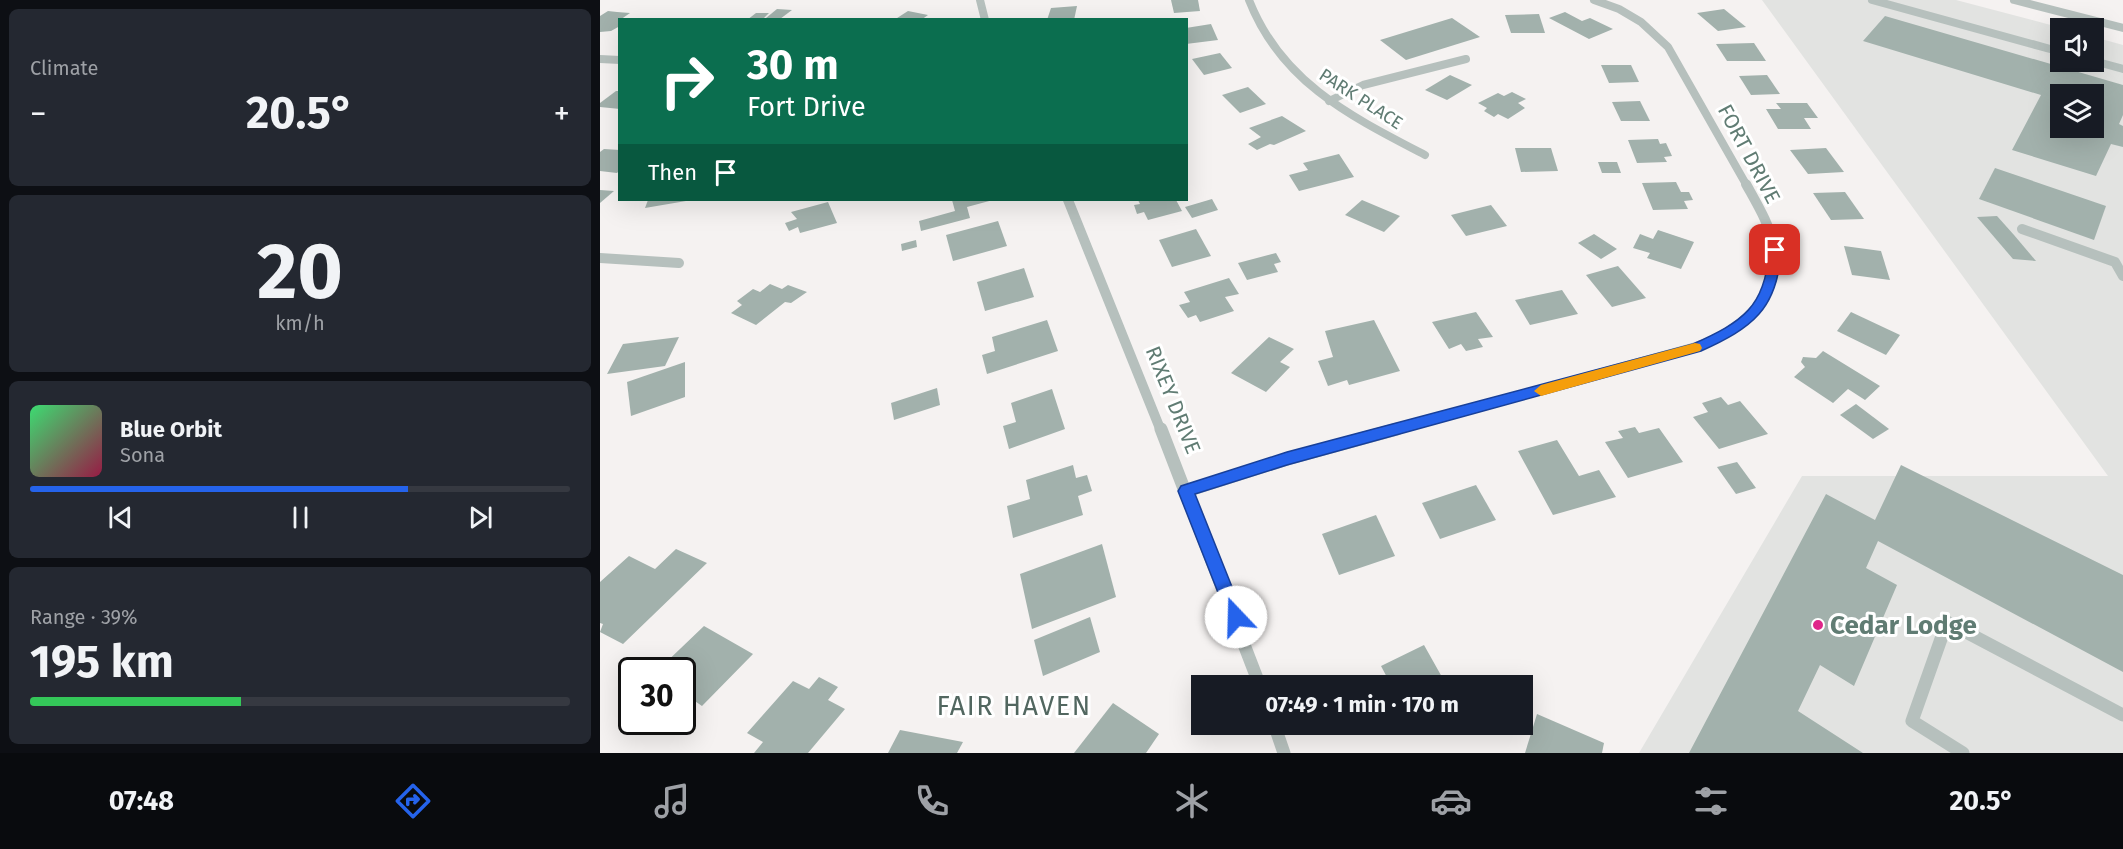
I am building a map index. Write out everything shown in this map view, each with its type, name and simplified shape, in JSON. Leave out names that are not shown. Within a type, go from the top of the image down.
[{"type":"street","points":[[980,0],[984,18]]},
{"type":"street","name":"PARK PLACE","points":[[1249,0],[1261,30],[1292,69],[1329,101],[1371,128],[1425,155]]},
{"type":"street","name":"FORT DRIVE","points":[[1186,491],[1287,459],[1696,347],[1730,333],[1751,316],[1768,290],[1774,274],[1775,250],[1771,235],[1751,194],[1664,40],[1635,17],[1594,0]]},
{"type":"street","points":[[1872,0],[2050,49]]},
{"type":"street","points":[[2014,0],[2123,28]]},
{"type":"street","points":[[600,59],[618,60]]},
{"type":"street","points":[[1329,101],[1363,85],[1466,59]]},
{"type":"street","points":[[2104,64],[2123,69]]},
{"type":"street","name":"RIXEY DRIVE","points":[[1068,201],[1186,491],[1256,675]]},
{"type":"street","points":[[2022,229],[2115,262],[2123,276]]},
{"type":"street","points":[[600,258],[679,263]]},
{"type":"street","points":[[1963,753],[1912,721],[1947,622],[2123,715]]},
{"type":"street","points":[[1278,735],[1284,753]]},
{"type":"shaded area","points":[[1762,0],[1956,0],[2050,25],[2050,72],[2104,72],[2104,40],[2123,45],[2123,753],[1639,753],[1802,476],[2108,476]]},
{"type":"building","points":[[1171,0],[1198,0],[1200,11],[1174,13]]},
{"type":"building","points":[[1077,6],[1074,18],[1048,18],[1051,8]]},
{"type":"building","points":[[777,9],[792,10],[781,18],[766,18]]},
{"type":"building","points":[[1724,9],[1746,27],[1718,31],[1697,13]]},
{"type":"building","points":[[608,11],[630,13],[623,18],[618,18],[618,27],[611,31],[600,32],[600,16]]},
{"type":"building","points":[[908,11],[928,15],[924,18],[897,18]]},
{"type":"building","points":[[1565,12],[1582,21],[1590,18],[1613,29],[1589,39],[1549,18]]},
{"type":"building","points":[[756,13],[769,13],[764,18],[750,18]]},
{"type":"building","points":[[1539,14],[1545,33],[1511,33],[1505,15]]},
{"type":"building","points":[[1885,16],[2050,64],[2050,72],[2078,72],[2123,85],[2123,115],[2119,124],[2123,126],[2123,147],[2111,144],[2096,176],[2012,150],[2041,95],[1863,41]]},
{"type":"building","points":[[1452,18],[1480,37],[1406,60],[1380,40]]},
{"type":"building","points":[[1211,24],[1218,40],[1188,44],[1188,28]]},
{"type":"building","points":[[1754,43],[1766,61],[1727,61],[1716,44]]},
{"type":"building","points":[[1220,53],[1232,68],[1204,75],[1192,59]]},
{"type":"building","points":[[1601,65],[1631,65],[1639,82],[1609,83]]},
{"type":"building","points":[[1450,75],[1472,85],[1447,100],[1425,90]]},
{"type":"building","points":[[1767,75],[1780,94],[1751,95],[1739,76]]},
{"type":"building","points":[[1248,87],[1266,104],[1240,113],[1222,95]]},
{"type":"building","points":[[618,91],[618,109],[600,107],[600,103]]},
{"type":"building","points":[[1512,92],[1526,99],[1518,103],[1525,108],[1508,119],[1498,114],[1494,117],[1484,111],[1487,108],[1478,103],[1498,93],[1504,96]]},
{"type":"building","points":[[1640,101],[1650,121],[1621,121],[1612,102]]},
{"type":"building","points":[[1776,103],[1807,103],[1818,118],[1804,118],[1811,129],[1778,129],[1766,109],[1781,109]]},
{"type":"building","points":[[1282,116],[1306,131],[1257,150],[1248,144],[1261,137],[1249,128]]},
{"type":"building","points":[[1658,139],[1660,144],[1666,143],[1672,156],[1664,157],[1667,162],[1637,163],[1628,140]]},
{"type":"building","points":[[1515,148],[1551,148],[1558,171],[1521,172]]},
{"type":"building","points":[[1826,148],[1844,172],[1808,174],[1790,150]]},
{"type":"building","points":[[604,149],[618,150],[617,173],[600,171],[600,152]]},
{"type":"building","points":[[1339,154],[1354,177],[1299,191],[1289,175],[1308,170],[1303,163]]},
{"type":"building","points":[[1598,162],[1617,162],[1621,173],[1602,173]]},
{"type":"building","points":[[1995,168],[2106,206],[2094,240],[1979,199]]},
{"type":"building","points":[[1676,182],[1681,192],[1689,192],[1693,200],[1684,201],[1688,209],[1653,210],[1642,183]]},
{"type":"building","points":[[600,190],[614,191],[600,203]]},
{"type":"building","points":[[1845,192],[1864,219],[1831,220],[1813,193]]},
{"type":"building","points":[[1212,199],[1218,210],[1192,218],[1185,207]]},
{"type":"building","points":[[1362,200],[1400,216],[1384,232],[1345,215]]},
{"type":"building","points":[[648,201],[686,201],[645,208]]},
{"type":"building","points":[[952,201],[989,201],[967,207],[970,218],[921,231],[919,221],[955,211]]},
{"type":"building","points":[[1138,201],[1177,201],[1182,211],[1148,220],[1144,212],[1137,214],[1134,205],[1140,204]]},
{"type":"building","points":[[828,202],[837,223],[800,233],[798,227],[789,231],[785,223],[797,219],[791,212]]},
{"type":"building","points":[[1491,205],[1507,226],[1466,236],[1451,215]]},
{"type":"building","points":[[1997,216],[2036,261],[2013,259],[1977,217]]},
{"type":"building","points":[[998,221],[1007,246],[953,261],[946,235]]},
{"type":"building","points":[[1196,229],[1211,256],[1172,267],[1159,240]]},
{"type":"building","points":[[1658,230],[1694,242],[1681,269],[1647,258],[1650,253],[1633,248],[1640,234],[1653,239]]},
{"type":"building","points":[[1594,234],[1617,249],[1601,259],[1578,243]]},
{"type":"building","points":[[916,240],[917,247],[902,251],[901,244]]},
{"type":"building","points":[[1844,246],[1881,251],[1890,280],[1852,275]]},
{"type":"building","points":[[1276,253],[1281,262],[1274,264],[1278,272],[1247,280],[1238,263]]},
{"type":"building","points":[[1618,266],[1646,298],[1612,307],[1586,275]]},
{"type":"building","points":[[1024,268],[1034,297],[985,311],[977,282]]},
{"type":"building","points":[[1229,278],[1239,294],[1225,297],[1234,311],[1200,322],[1196,315],[1188,318],[1179,305],[1190,302],[1184,292]]},
{"type":"building","points":[[770,284],[782,289],[788,285],[807,292],[791,303],[785,302],[756,325],[731,313],[742,305],[737,301],[753,289],[760,292]]},
{"type":"building","points":[[1562,290],[1578,314],[1530,325],[1515,300]]},
{"type":"building","points":[[1476,312],[1493,337],[1478,339],[1483,347],[1466,351],[1461,344],[1449,349],[1432,322]]},
{"type":"building","points":[[1851,312],[1900,335],[1886,355],[1837,331]]},
{"type":"building","points":[[1047,320],[1058,351],[987,374],[982,355],[995,351],[992,337]]},
{"type":"building","points":[[1374,320],[1400,371],[1349,385],[1347,380],[1328,386],[1318,361],[1333,357],[1325,331]]},
{"type":"building","points":[[679,337],[665,366],[607,374],[623,344]]},
{"type":"building","points":[[1269,337],[1294,349],[1280,362],[1290,367],[1266,392],[1231,373]]},
{"type":"building","points":[[1823,351],[1880,386],[1865,400],[1848,389],[1833,403],[1794,377],[1805,367],[1801,362],[1803,357],[1816,358]]},
{"type":"building","points":[[685,362],[685,397],[631,416],[627,382]]},
{"type":"building","points":[[937,388],[940,405],[894,420],[891,403]]},
{"type":"building","points":[[1052,389],[1065,429],[1009,449],[1003,426],[1016,422],[1011,403]]},
{"type":"building","points":[[1721,397],[1728,405],[1740,401],[1768,434],[1719,449],[1693,417],[1708,412],[1702,403]]},
{"type":"building","points":[[1856,404],[1889,429],[1873,439],[1840,415]]},
{"type":"building","points":[[1635,427],[1639,433],[1659,428],[1683,462],[1628,478],[1605,442],[1623,438],[1618,431]]},
{"type":"building","points":[[1557,440],[1579,476],[1599,470],[1616,497],[1553,515],[1518,451]]},
{"type":"building","points":[[1737,462],[1756,488],[1736,494],[1717,467]]},
{"type":"building","points":[[1073,465],[1076,478],[1087,475],[1092,491],[1078,496],[1083,515],[1013,538],[1007,506],[1030,499],[1026,480]]},
{"type":"building","name":"Cedar Lodge","points":[[1901,465],[2123,575],[2123,672],[1878,541],[1866,568],[1897,585],[1854,686],[1820,665],[1798,711],[1863,753],[1689,753],[1826,494],[1875,520]]},
{"type":"building","points":[[1476,485],[1496,520],[1440,539],[1422,503]]},
{"type":"building","points":[[1376,515],[1395,556],[1339,575],[1322,534]]},
{"type":"building","points":[[1102,544],[1116,597],[1032,629],[1020,574]]},
{"type":"building","points":[[676,549],[707,563],[623,644],[600,632],[603,624],[600,623],[600,582],[629,556],[655,569]]},
{"type":"building","points":[[1090,617],[1100,652],[1043,676],[1034,640]]},
{"type":"building","points":[[704,626],[753,654],[702,706],[696,702],[696,657],[672,657]]},
{"type":"building","points":[[1424,645],[1441,675],[1386,675],[1381,666]]},
{"type":"building","points":[[819,677],[838,687],[828,700],[845,709],[808,753],[754,753],[763,742],[747,733],[793,681],[809,689]]},
{"type":"building","points":[[1113,703],[1159,734],[1146,753],[1074,753]]},
{"type":"building","points":[[1537,714],[1604,743],[1602,753],[1525,753],[1531,735],[1533,735]]},
{"type":"building","points":[[900,730],[963,742],[957,753],[888,753]]},
{"type":"slow traffic","points":[[1541,391],[1695,348]]},
{"type":"place","name":"Cedar Lodge","points":[[1818,625]]},
{"type":"district","name":"FAIR HAVEN","points":[[1014,706]]},
{"type":"route","points":[[1236,617],[1186,491],[1287,459],[1696,347],[1730,333],[1751,316],[1768,290],[1774,274],[1775,250]]}]
